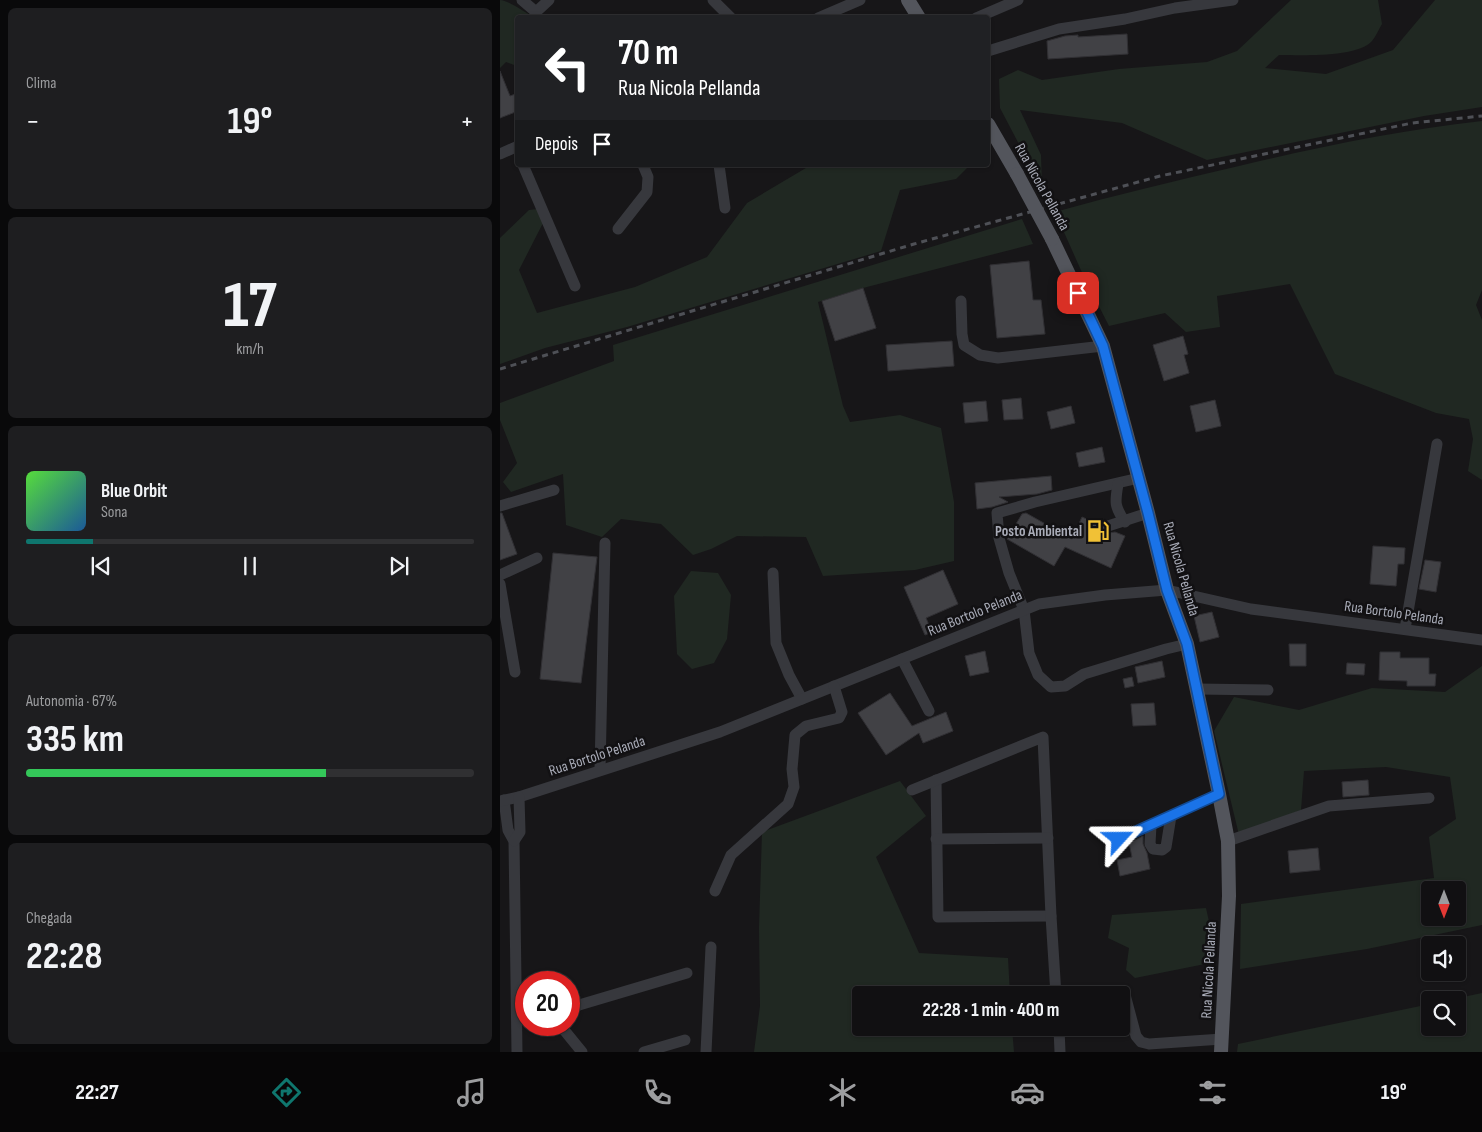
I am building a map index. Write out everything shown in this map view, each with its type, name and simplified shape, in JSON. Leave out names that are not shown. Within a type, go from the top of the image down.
[{"type":"main road","points":[[908,0],[917,15]]},
{"type":"main road","name":"Rua Nicola Pellanda","points":[[990,127],[1052,239],[1103,346],[1167,590],[1187,644],[1228,841],[1229,896],[1222,1045]]},
{"type":"street","points":[[522,0],[536,12],[549,0]]},
{"type":"street","points":[[713,0],[728,15]]},
{"type":"street","points":[[825,15],[860,0]]},
{"type":"street","points":[[983,15],[1018,0]]},
{"type":"street","points":[[990,50],[1059,29],[1125,19],[1175,8],[1233,0]]},
{"type":"street","points":[[500,154],[515,150]]},
{"type":"street","points":[[523,167],[575,286]]},
{"type":"street","points":[[618,229],[648,192],[648,177],[644,167]]},
{"type":"street","points":[[719,167],[725,208]]},
{"type":"street","points":[[960,301],[964,345],[980,355],[998,358],[1103,346]]},
{"type":"street","points":[[1405,629],[1436,444]]},
{"type":"street","points":[[1139,478],[1035,502],[997,513],[999,538],[1009,573],[1024,610],[1029,652],[1038,675],[1051,687],[1065,686],[1084,674],[1166,648],[1187,644]]},
{"type":"street","points":[[1118,484],[1115,502],[1118,511],[1126,522]]},
{"type":"street","points":[[500,506],[554,490]]},
{"type":"street","points":[[1105,527],[1126,522],[1148,513]]},
{"type":"street","points":[[600,770],[605,543]]},
{"type":"street","points":[[500,575],[537,558]]},
{"type":"street","points":[[773,573],[776,643],[789,675],[802,699]]},
{"type":"street","points":[[500,584],[515,672]]},
{"type":"street","name":"Rua Bortolo Pelanda","points":[[502,801],[720,732],[1039,604],[1105,595],[1167,590],[1251,609],[1482,640]]},
{"type":"street","points":[[902,659],[928,711]]},
{"type":"street","points":[[715,891],[731,855],[788,804],[794,787],[792,769],[795,735],[806,726],[839,718],[842,712],[834,686]]},
{"type":"street","points":[[1197,689],[1268,690]]},
{"type":"street","points":[[912,790],[1043,737],[1055,986]]},
{"type":"street","points":[[936,780],[938,916],[1051,916]]},
{"type":"street","points":[[1119,839],[1219,794]]},
{"type":"street","points":[[514,841],[520,832],[519,797]]},
{"type":"street","points":[[1228,841],[1330,806],[1429,798]]},
{"type":"street","points":[[502,801],[508,830],[514,841],[520,971]]},
{"type":"street","points":[[1151,825],[1150,844],[1153,849],[1162,850],[1166,846],[1171,816]]},
{"type":"street","points":[[936,839],[1048,838]]},
{"type":"street","points":[[706,1052],[711,947]]},
{"type":"street","points":[[580,1005],[687,973]]},
{"type":"street","points":[[1130,1013],[1136,1036],[1141,1042],[1149,1044],[1222,1045]]},
{"type":"street","points":[[517,1052],[519,1036]]},
{"type":"street","points":[[569,1036],[582,1052]]},
{"type":"street","points":[[1059,1036],[1060,1052]]},
{"type":"street","points":[[644,1052],[685,1040]]},
{"type":"shaded area","points":[[500,0],[512,4],[531,15],[515,15],[515,65],[506,62],[500,68]]},
{"type":"shaded area","points":[[1291,0],[1378,0],[1382,24],[1372,41],[1365,46],[1342,53],[1279,55],[1265,68],[1326,74],[1393,50],[1435,0],[1482,0],[1482,107],[1424,116],[1207,160],[1122,123],[1020,110],[1041,155],[1042,188],[1000,108],[999,79],[1018,70],[1042,80],[1119,69],[1207,62],[1237,51]]},
{"type":"shaded area","points":[[1482,121],[1482,290],[1476,305],[1482,320],[1482,480],[1468,471],[1473,439],[1469,419],[1436,413],[1335,374],[1290,284],[1217,296],[1220,327],[1186,332],[1165,313],[1109,326],[1084,277],[1055,212],[1170,182],[1299,152],[1390,134]]},
{"type":"shaded area","points":[[808,167],[968,167],[956,179],[900,190],[881,251],[627,327],[545,348],[500,364],[500,238],[529,210],[538,209],[543,223],[519,270],[537,313],[635,287],[707,257],[747,203]]},
{"type":"shaded area","points":[[1022,219],[1033,244],[863,288],[818,302],[843,406],[850,422],[900,415],[941,428],[954,502],[954,561],[915,570],[823,576],[806,537],[737,536],[711,549],[693,555],[661,524],[621,519],[602,537],[566,525],[563,474],[511,492],[503,482],[517,463],[500,420],[500,403],[614,361],[613,345]]},
{"type":"shaded area","points":[[691,571],[718,573],[731,595],[727,639],[714,663],[692,669],[677,654],[674,596]]},
{"type":"shaded area","points":[[1482,666],[1482,925],[1421,936],[1421,938],[1367,949],[1240,969],[1241,904],[1434,878],[1429,837],[1456,819],[1450,777],[1386,767],[1304,771],[1301,810],[1239,835],[1214,731],[1234,697],[1299,710],[1372,688],[1445,692]]},
{"type":"shaded area","points":[[900,781],[926,816],[876,857],[919,953],[1008,958],[1010,986],[852,986],[852,1036],[1013,1036],[1014,1052],[754,1052],[760,1006],[759,928],[762,832]]},
{"type":"shaded area","points":[[1206,908],[1212,935],[1205,964],[1135,978],[1126,970],[1129,948],[1108,938],[1112,915]]},
{"type":"shaded area","points":[[1482,993],[1482,1052],[1237,1052],[1238,1044],[1421,1006],[1421,1036],[1466,1036],[1466,996]]},
{"type":"building","points":[[1127,34],[1128,54],[1048,59],[1047,41],[1065,36]]},
{"type":"building","points":[[500,71],[510,96],[515,94],[515,112],[500,118]]},
{"type":"building","points":[[1029,261],[1033,300],[1041,300],[1045,334],[997,338],[990,265]]},
{"type":"building","points":[[863,288],[876,328],[835,341],[822,301]]},
{"type":"building","points":[[1183,336],[1188,354],[1184,355],[1189,373],[1164,381],[1153,345]]},
{"type":"building","points":[[952,341],[954,366],[888,371],[886,345]]},
{"type":"building","points":[[1021,398],[1023,419],[1004,420],[1002,400]]},
{"type":"building","points":[[1215,400],[1221,426],[1196,432],[1190,406]]},
{"type":"building","points":[[986,401],[988,421],[965,423],[963,403]]},
{"type":"building","points":[[1071,406],[1075,423],[1051,429],[1047,412]]},
{"type":"building","points":[[1102,447],[1105,462],[1079,467],[1076,453]]},
{"type":"building","points":[[1051,476],[1052,490],[1037,494],[999,497],[1008,502],[977,509],[975,483]]},
{"type":"building","points":[[500,513],[502,513],[517,554],[500,560]]},
{"type":"building","points":[[1026,513],[1072,539],[1082,517],[1098,524],[1098,530],[1103,534],[1115,532],[1125,536],[1111,568],[1065,547],[1054,566],[1007,539],[1022,514]]},
{"type":"building","points":[[1373,546],[1405,548],[1404,564],[1398,564],[1396,586],[1370,584]]},
{"type":"building","points":[[553,553],[597,557],[581,683],[540,679]]},
{"type":"building","points":[[1425,560],[1441,562],[1436,592],[1419,589]]},
{"type":"building","points":[[943,570],[958,604],[926,618],[932,632],[925,635],[904,587]]},
{"type":"building","points":[[1212,612],[1219,637],[1200,642],[1194,616]]},
{"type":"building","points":[[1289,644],[1306,644],[1306,666],[1290,666]]},
{"type":"building","points":[[985,651],[989,672],[970,676],[965,656]]},
{"type":"building","points":[[1380,652],[1400,652],[1400,658],[1429,658],[1429,674],[1436,674],[1435,686],[1407,686],[1407,681],[1379,680]]},
{"type":"building","points":[[1162,661],[1165,677],[1138,683],[1135,667]]},
{"type":"building","points":[[1347,663],[1365,664],[1364,675],[1346,674]]},
{"type":"building","points":[[1132,677],[1134,686],[1125,688],[1123,679]]},
{"type":"building","points":[[890,693],[912,726],[946,712],[953,731],[923,743],[919,733],[886,755],[858,713]]},
{"type":"building","points":[[1154,703],[1156,725],[1133,726],[1131,704]]},
{"type":"building","points":[[1368,780],[1369,795],[1343,797],[1342,782]]},
{"type":"building","points":[[1143,836],[1143,844],[1150,869],[1120,876],[1117,860],[1132,857],[1129,843]]},
{"type":"building","points":[[1318,848],[1320,870],[1290,873],[1288,851]]},
{"type":"railway","points":[[500,369],[914,244],[1160,176],[1412,123],[1482,116]]},
{"type":"place","name":"Posto Ambiental","points":[[1098,531]]},
{"type":"route","points":[[1078,293],[1103,346],[1167,590],[1187,644],[1219,794],[1119,839]]}]
